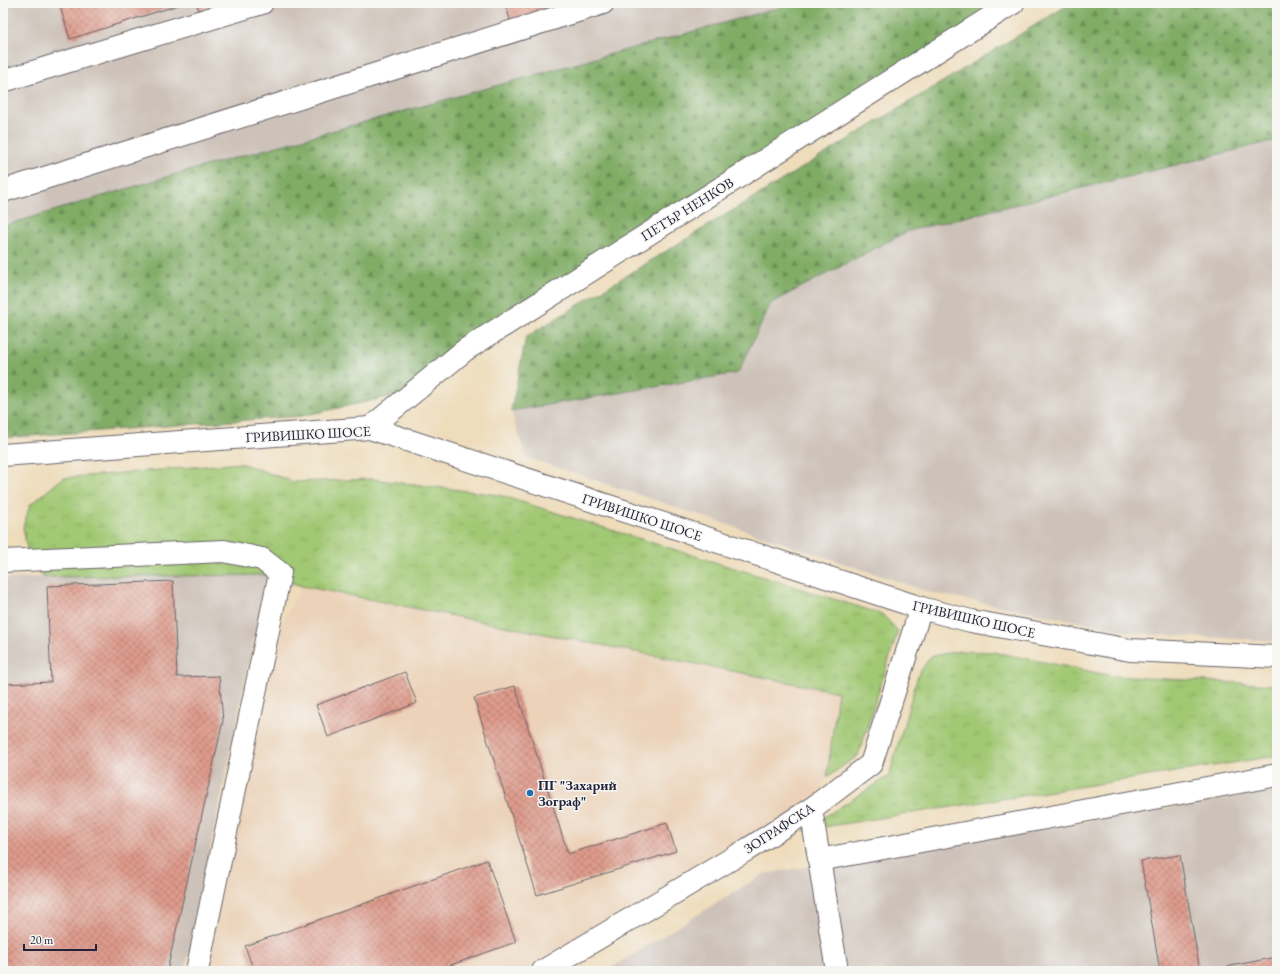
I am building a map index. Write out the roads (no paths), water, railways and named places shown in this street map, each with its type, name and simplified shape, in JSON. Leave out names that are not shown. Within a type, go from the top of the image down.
[{"type":"street","points":[[3,81],[262,3]]},
{"type":"street","points":[[3,191],[603,3]]},
{"type":"street","name":"ПЕТЪР НЕНКОВ","points":[[370,428],[465,350],[1013,3]]},
{"type":"street","name":"ГРИВИШКО ШОСЕ","points":[[3,455],[370,428],[921,608],[971,621],[1130,650],[1277,657]]},
{"type":"street","points":[[3,561],[224,551],[262,559],[280,573],[197,971]]},
{"type":"street","name":"ЗОГРАФСКА","points":[[543,971],[748,849],[811,809],[871,764],[921,608]]},
{"type":"street","points":[[819,860],[1277,775]]},
{"type":"street","points":[[811,809],[838,971]]},
{"type":"place","name":"ПГ \"Захарий Зограф\"","points":[[530,793]]}]
